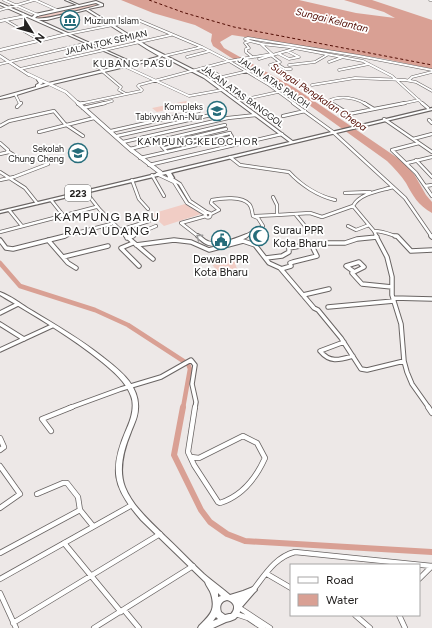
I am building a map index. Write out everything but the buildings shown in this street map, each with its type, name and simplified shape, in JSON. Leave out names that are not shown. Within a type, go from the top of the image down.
[{"type":"main road","points":[[66,0],[78,5]]},
{"type":"main road","points":[[26,16],[37,15],[95,1],[102,5],[88,10],[48,19],[35,20]]},
{"type":"main road","points":[[0,4],[103,50],[127,64]]},
{"type":"main road","name":"JALAN ATAS BANGGOL","points":[[88,10],[161,56],[170,59],[209,80],[292,142]]},
{"type":"main road","points":[[35,20],[33,17],[37,15]]},
{"type":"main road","points":[[9,96],[37,86],[101,72],[161,56],[170,59]]},
{"type":"main road","points":[[37,86],[41,83],[39,80]]},
{"type":"main road","points":[[0,98],[58,82]]},
{"type":"main road","points":[[57,87],[56,84],[58,82]]},
{"type":"main road","name":"223","points":[[0,212],[431,108]]},
{"type":"main road","points":[[172,178],[168,173],[173,170]]},
{"type":"main road","points":[[0,293],[94,352],[118,373],[130,386],[134,394],[135,408],[133,422],[124,443],[118,466],[118,477],[122,490],[132,505],[202,576],[214,592],[216,607],[222,617],[232,616]]},
{"type":"main road","points":[[202,576],[229,598],[236,601],[238,607]]},
{"type":"main road","points":[[202,628],[213,616],[221,599],[245,594],[253,590]]},
{"type":"main road","points":[[206,628],[232,616],[253,590]]},
{"type":"street","points":[[4,0],[37,15]]},
{"type":"street","points":[[0,10],[35,0],[57,10]]},
{"type":"street","points":[[0,10],[11,9]]},
{"type":"street","points":[[17,17],[22,14]]},
{"type":"street","points":[[0,21],[26,16]]},
{"type":"street","points":[[5,20],[41,41]]},
{"type":"street","name":"JALAN ATAS PALOH","points":[[113,26],[138,20],[202,47],[248,71],[335,131],[405,198],[432,237]]},
{"type":"street","points":[[0,50],[68,34],[113,26]]},
{"type":"street","name":"JALAN TOK SEMIAN","points":[[20,69],[172,35]]},
{"type":"street","points":[[431,108],[419,100],[392,76],[363,60],[262,44],[246,39],[248,38],[302,46],[432,71]]},
{"type":"street","points":[[249,56],[246,49],[249,48],[245,43],[250,41]]},
{"type":"street","points":[[0,64],[88,43]]},
{"type":"street","points":[[262,44],[261,45],[280,62],[277,64]]},
{"type":"street","points":[[161,56],[202,47]]},
{"type":"street","points":[[28,74],[49,84],[77,102],[142,91],[138,85],[249,56],[280,54],[294,48]]},
{"type":"street","points":[[188,57],[210,51]]},
{"type":"street","points":[[280,54],[290,59],[299,57],[287,51]]},
{"type":"street","points":[[289,65],[307,63],[322,59],[328,54]]},
{"type":"street","points":[[259,59],[272,55]]},
{"type":"street","points":[[0,56],[39,80],[57,87],[117,136],[131,150]]},
{"type":"street","points":[[328,62],[344,57]]},
{"type":"street","points":[[127,64],[156,81],[189,96],[222,90]]},
{"type":"street","points":[[270,66],[277,64],[285,69],[291,69]]},
{"type":"street","points":[[339,70],[369,64]]},
{"type":"street","points":[[94,65],[121,87],[119,90],[126,94]]},
{"type":"street","points":[[206,67],[222,77]]},
{"type":"street","points":[[209,80],[248,71]]},
{"type":"street","points":[[409,80],[412,77],[432,71]]},
{"type":"street","points":[[312,85],[355,78],[395,79],[416,82],[432,92]]},
{"type":"street","points":[[237,100],[278,92]]},
{"type":"street","points":[[15,94],[21,104],[17,107]]},
{"type":"street","points":[[374,109],[364,101],[350,97],[328,101],[348,114],[374,109],[419,100]]},
{"type":"street","points":[[83,108],[112,101]]},
{"type":"street","points":[[0,126],[12,120],[53,111],[67,125],[84,136]]},
{"type":"street","points":[[111,131],[199,111]]},
{"type":"street","points":[[283,116],[305,111]]},
{"type":"street","points":[[117,136],[211,115]]},
{"type":"street","points":[[123,142],[228,118],[256,115]]},
{"type":"street","points":[[39,132],[94,117]]},
{"type":"street","points":[[94,117],[150,166],[156,174],[164,196]]},
{"type":"street","points":[[384,120],[432,152]]},
{"type":"street","points":[[429,120],[432,123]]},
{"type":"street","points":[[159,144],[159,141],[225,125]]},
{"type":"street","points":[[131,150],[226,129]]},
{"type":"street","points":[[140,158],[232,137],[231,134],[165,148]]},
{"type":"street","points":[[150,166],[282,134]]},
{"type":"street","points":[[413,139],[432,134]]},
{"type":"street","points":[[198,140],[203,144]]},
{"type":"street","points":[[0,143],[8,150],[7,152],[25,162]]},
{"type":"street","points":[[419,143],[392,149],[416,173],[432,196]]},
{"type":"street","points":[[159,144],[165,148],[167,152]]},
{"type":"street","points":[[428,150],[432,148]]},
{"type":"street","points":[[0,154],[7,152]]},
{"type":"street","points":[[407,163],[432,156]]},
{"type":"street","points":[[230,157],[240,165],[289,172],[297,181],[305,186],[326,198],[335,200]]},
{"type":"street","points":[[416,160],[432,177]]},
{"type":"street","points":[[0,180],[10,178],[48,164]]},
{"type":"street","points":[[416,173],[426,171]]},
{"type":"street","points":[[0,172],[25,188],[37,203]]},
{"type":"street","points":[[156,174],[172,178],[180,184],[190,201],[208,214]]},
{"type":"street","points":[[156,174],[174,182],[187,203],[208,214]]},
{"type":"street","points":[[132,180],[139,199],[148,209]]},
{"type":"street","points":[[425,186],[432,185]]},
{"type":"street","points":[[254,216],[296,215],[310,213],[322,217],[353,206],[359,198],[394,187]]},
{"type":"street","points":[[85,192],[111,224],[153,259]]},
{"type":"street","points":[[345,192],[375,192]]},
{"type":"street","points":[[273,197],[278,205],[277,215]]},
{"type":"street","points":[[216,198],[244,200],[252,207],[254,216],[258,218],[264,226],[249,235],[223,243],[208,243],[181,223],[189,219],[197,220],[208,214],[219,210],[210,202],[216,198]]},
{"type":"street","points":[[51,200],[63,215]]},
{"type":"street","points":[[353,206],[374,231],[387,257],[392,277],[394,299],[401,324],[404,361],[412,384],[432,413]]},
{"type":"street","points":[[0,232],[96,207]]},
{"type":"street","points":[[10,210],[22,226]]},
{"type":"street","points":[[296,215],[309,231],[320,231]]},
{"type":"street","points":[[120,230],[147,222],[154,227],[127,238]]},
{"type":"street","points":[[0,240],[6,248],[10,250],[111,224]]},
{"type":"street","points":[[348,226],[356,230],[369,225]]},
{"type":"street","points":[[374,231],[383,231],[389,235],[396,235],[411,251],[432,250]]},
{"type":"street","points":[[244,236],[247,242]]},
{"type":"street","points":[[266,258],[283,256],[289,252],[288,249],[291,247],[311,244],[345,243],[377,237]]},
{"type":"street","points":[[48,240],[63,257],[76,268]]},
{"type":"street","points":[[139,266],[121,248],[158,240],[188,240],[198,243],[209,250],[240,242],[247,242],[254,246],[269,263],[281,269],[314,308],[318,310],[344,342],[361,369],[364,370],[404,361]]},
{"type":"street","points":[[281,269],[290,266],[290,263],[294,261],[305,260],[317,256],[311,244]]},
{"type":"street","points":[[63,257],[108,246]]},
{"type":"street","points":[[353,271],[364,285],[392,286]]},
{"type":"street","points":[[303,295],[329,289]]},
{"type":"street","points":[[328,307],[404,298],[418,301],[432,299]]},
{"type":"street","points":[[0,313],[18,304]]},
{"type":"street","points":[[0,324],[24,339]]},
{"type":"street","points":[[0,350],[52,326]]},
{"type":"street","points":[[344,342],[320,351],[326,359],[330,360],[353,356]]},
{"type":"street","points":[[51,431],[42,420],[44,417],[130,386],[161,377],[191,360],[195,363],[192,384],[196,402],[188,447],[190,457],[212,494],[220,504],[239,494],[259,472],[264,458],[257,443],[243,436],[199,458],[190,457]]},
{"type":"street","points":[[0,438],[4,447],[0,450]]},
{"type":"street","points":[[0,466],[20,494],[0,508]]},
{"type":"street","points":[[37,494],[66,482],[78,497],[80,510],[93,526]]},
{"type":"street","points":[[0,579],[132,505]]},
{"type":"street","points":[[0,554],[80,510]]},
{"type":"street","points":[[13,623],[160,534]]},
{"type":"street","points":[[64,543],[91,576],[139,628]]},
{"type":"street","points":[[253,590],[281,557],[288,553],[295,552],[412,564]]},
{"type":"street","points":[[420,565],[432,566]]},
{"type":"street","points":[[94,628],[193,566]]},
{"type":"street","points":[[420,578],[432,566]]},
{"type":"street","points":[[267,574],[290,587]]},
{"type":"street","points":[[0,593],[16,628]]},
{"type":"street","points":[[238,607],[270,628]]},
{"type":"street","points":[[232,616],[248,618],[263,628]]},
{"type":"street","points":[[356,616],[370,628]]},
{"type":"street","points":[[399,616],[405,628]]},
{"type":"shaded area","points":[[92,3],[100,5],[47,19],[35,18],[40,15]]},
{"type":"shaded area","points":[[186,101],[191,105],[157,112],[152,108]]},
{"type":"shaded area","points":[[185,204],[201,214],[164,226],[151,214]]},
{"type":"shaded area","points":[[233,258],[239,274],[231,276],[227,270],[218,272],[210,262]]},
{"type":"water","name":"Sungai Kelantan","points":[[121,0],[299,0],[356,13],[395,18],[384,12],[344,0],[372,0],[432,20],[432,69],[385,59],[232,35],[220,42],[224,48],[295,88],[402,161],[414,174],[426,195],[432,202],[432,213],[416,200],[402,177],[387,161],[284,87],[213,46],[211,41],[212,34],[195,25],[153,13]]},
{"type":"waterway","points":[[0,263],[20,286],[95,310],[128,325],[188,364],[190,369],[183,408]]},
{"type":"waterway","points":[[183,407],[174,455],[201,510],[210,522],[227,534],[245,541],[432,552]]},
{"type":"ferry route","points":[[149,0],[185,13],[234,27],[432,65]]},
{"type":"place","name":"Muzium Islam","points":[[70,20]]},
{"type":"place","name":"Kompleks Tabiyyah An-Nur","points":[[217,111]]},
{"type":"place","name":"Sekolah Chung Cheng","points":[[78,153]]},
{"type":"place","name":"Surau PPR Kota Bharu","points":[[259,236]]},
{"type":"place","name":"Dewan PPR Kota Bharu","points":[[221,240]]},
{"type":"district","name":"KUBANG PASU","points":[[133,63]]},
{"type":"district","name":"KAMPUNG KELOCHOR","points":[[198,141]]},
{"type":"district","name":"KAMPUNG BARU RAJA UDANG","points":[[107,224]]},
{"type":"water label","name":"Sungai Pengkalan Chepa","points":[[319,97]]}]
